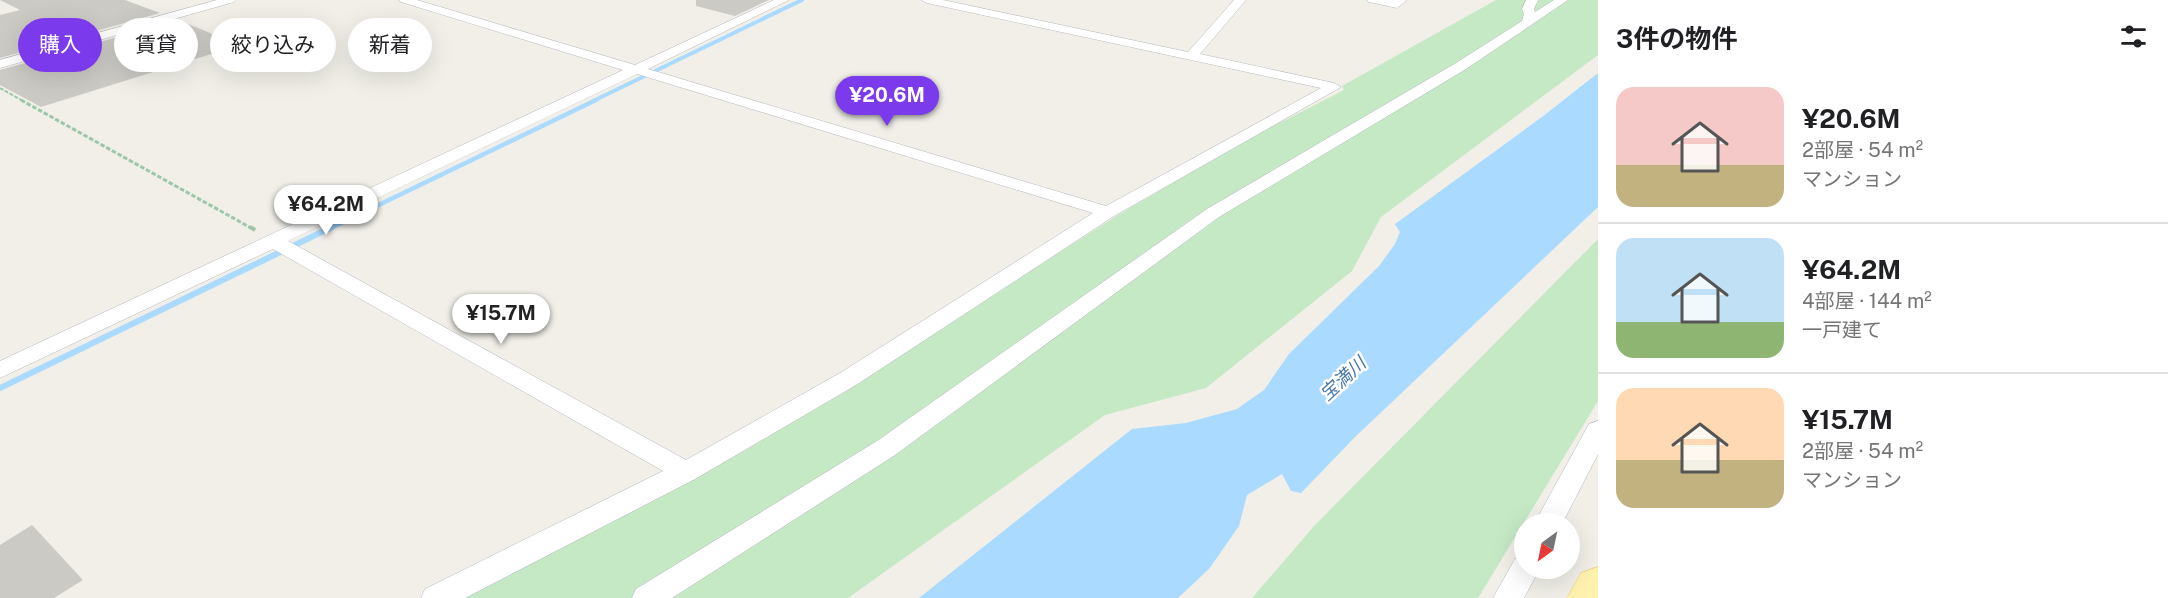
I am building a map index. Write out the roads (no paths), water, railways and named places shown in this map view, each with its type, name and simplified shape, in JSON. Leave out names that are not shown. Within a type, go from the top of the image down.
[{"type":"main road","points":[[1592,598],[1598,587]]},
{"type":"street","points":[[0,64],[230,0]]},
{"type":"street","points":[[405,0],[1108,212]]},
{"type":"street","points":[[0,370],[284,246],[646,72],[783,0]]},
{"type":"street","points":[[436,598],[686,472],[848,379],[1108,212],[1334,87],[927,0]]},
{"type":"street","points":[[1192,56],[1240,0]]},
{"type":"street","points":[[1373,0],[1397,4],[1401,0]]},
{"type":"street","points":[[1528,21],[1530,14],[1528,9],[1532,0]]},
{"type":"street","points":[[646,598],[886,448],[1213,213],[1348,131],[1452,72],[1562,0]]},
{"type":"street","points":[[284,246],[686,472]]},
{"type":"street","points":[[1554,513],[1598,430]]},
{"type":"street","points":[[1508,598],[1519,579]]},
{"type":"water","name":"宝満川","points":[[1598,73],[1598,207],[1355,437],[1301,493],[1291,491],[1282,474],[1247,495],[1239,526],[1209,569],[1178,598],[919,598],[1132,429],[1186,423],[1237,409],[1264,390],[1289,354],[1379,266],[1395,244],[1400,232],[1395,224],[1542,117]]},
{"type":"waterway","points":[[593,101],[802,0]]},
{"type":"waterway","points":[[329,229],[596,100]]},
{"type":"waterway","points":[[0,388],[332,227]]}]
